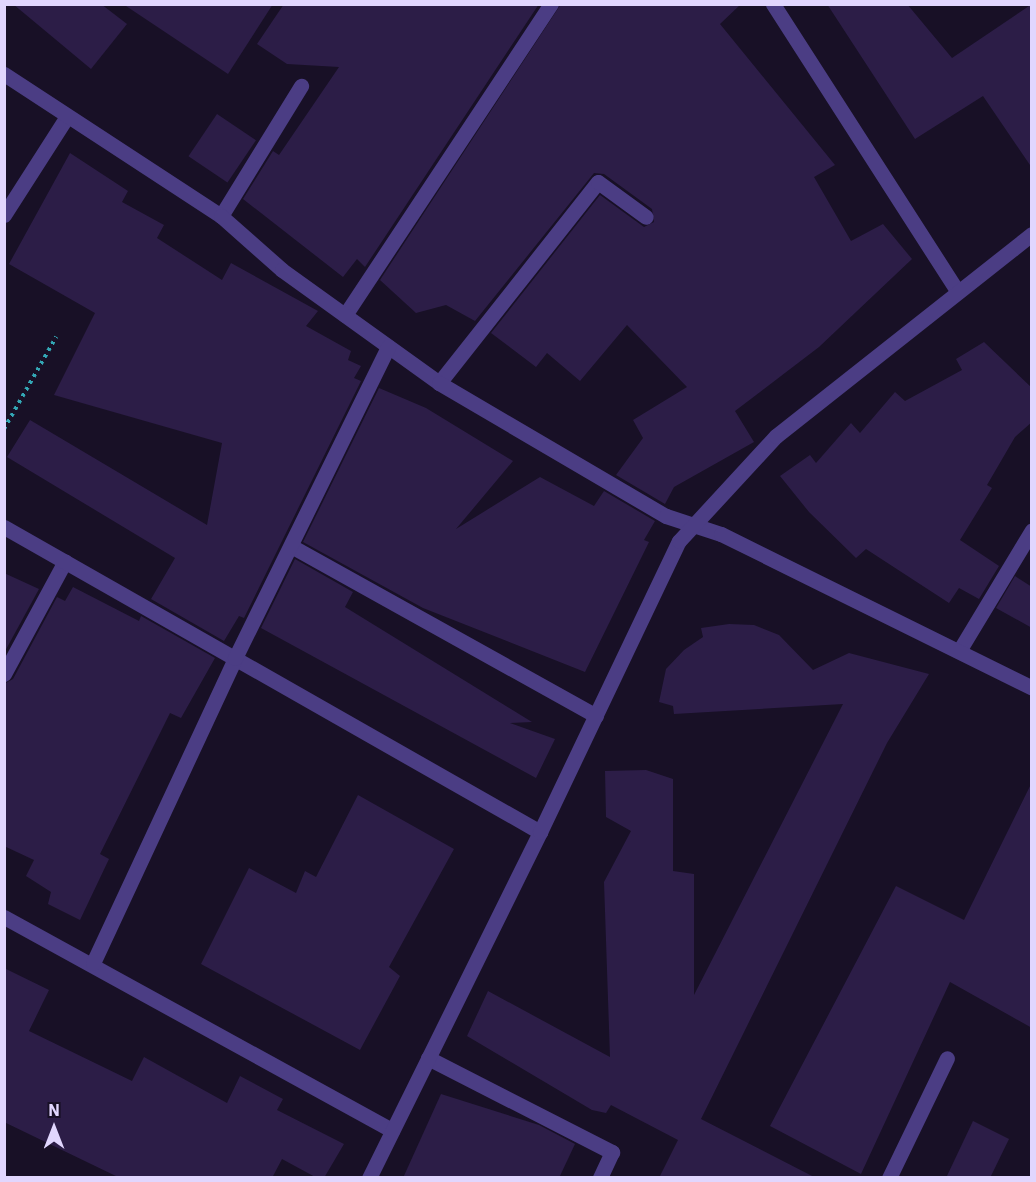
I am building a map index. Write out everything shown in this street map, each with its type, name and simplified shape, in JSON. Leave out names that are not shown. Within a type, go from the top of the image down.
[{"type":"street","points":[[345,315],[551,4]]},
{"type":"street","points":[[773,4],[958,292]]},
{"type":"street","points":[[4,74],[66,117],[221,216],[282,270],[439,383],[666,516],[721,534],[1032,688]]},
{"type":"street","points":[[221,216],[301,86]]},
{"type":"street","points":[[4,215],[66,117]]},
{"type":"street","points":[[439,383],[598,182],[646,217]]},
{"type":"street","points":[[369,1178],[540,832],[679,541],[691,525],[776,436],[1032,234]]},
{"type":"street","points":[[93,963],[235,658],[388,347]]},
{"type":"street","points":[[4,527],[540,832]]},
{"type":"street","points":[[959,651],[1032,530]]},
{"type":"street","points":[[291,546],[596,716]]},
{"type":"street","points":[[4,674],[65,561]]},
{"type":"street","points":[[4,917],[93,963],[392,1130]]},
{"type":"street","points":[[428,1058],[612,1152],[600,1178]]},
{"type":"street","points":[[889,1178],[947,1058]]},
{"type":"path","points":[[4,429],[57,337]]},
{"type":"building","points":[[13,4],[101,4],[127,24],[91,69]]},
{"type":"building","points":[[123,4],[273,4],[228,74]]},
{"type":"building","points":[[284,4],[539,4],[365,267],[357,259],[343,277],[243,199],[273,151],[279,155],[339,67],[287,64],[257,44]]},
{"type":"building","points":[[561,4],[741,4],[720,24],[835,165],[814,177],[851,241],[883,224],[912,259],[819,347],[735,411],[754,442],[674,487],[665,504],[616,475],[643,438],[633,420],[687,387],[627,325],[580,381],[547,353],[536,367],[491,333],[600,195],[644,227],[654,222],[652,209],[604,174],[594,173],[475,321],[446,305],[416,313],[380,280]]},
{"type":"building","points":[[827,4],[907,4],[952,58],[1032,4],[1032,168],[983,96],[915,139]]},
{"type":"building","points":[[217,114],[256,140],[227,183],[188,156]]},
{"type":"building","points":[[70,153],[128,191],[122,202],[164,225],[157,238],[222,280],[231,263],[318,311],[306,326],[351,351],[348,360],[361,366],[354,378],[361,381],[244,618],[239,616],[224,641],[151,599],[175,558],[7,457],[30,420],[207,525],[222,443],[54,395],[95,313],[9,264]]},
{"type":"building","points":[[984,342],[1032,388],[1032,422],[1015,437],[987,485],[992,488],[960,540],[999,566],[979,599],[959,588],[949,603],[866,549],[856,558],[809,512],[780,476],[810,455],[816,463],[851,423],[860,433],[895,392],[905,401],[962,370],[956,359]]},
{"type":"building","points":[[379,388],[426,408],[513,461],[456,529],[540,477],[594,506],[604,491],[655,521],[644,540],[649,542],[585,672],[423,608],[303,542]]},
{"type":"building","points":[[295,559],[353,592],[345,607],[532,722],[510,723],[555,739],[536,778],[261,628]]},
{"type":"building","points":[[4,573],[39,589],[4,653]]},
{"type":"building","points":[[1015,576],[1032,587],[1032,628],[996,608]]},
{"type":"building","points":[[73,587],[139,621],[141,616],[215,658],[181,718],[170,713],[100,854],[109,859],[80,920],[48,904],[51,892],[26,876],[34,860],[4,846],[4,684],[13,679],[57,597],[65,601]]},
{"type":"building","points":[[729,624],[754,625],[779,635],[813,670],[849,653],[929,674],[887,743],[701,1119],[816,1178],[659,1178],[678,1140],[611,1105],[606,1113],[592,1110],[467,1036],[488,991],[610,1057],[604,882],[631,831],[606,817],[605,771],[646,770],[673,779],[673,871],[694,874],[694,995],[843,704],[674,714],[673,706],[659,702],[666,669],[684,650],[703,637],[701,628]]},
{"type":"building","points":[[1032,782],[1032,1028],[950,982],[861,1174],[770,1126],[896,886],[964,920]]},
{"type":"building","points":[[358,795],[454,849],[389,967],[400,976],[360,1050],[201,964],[249,868],[296,893],[305,871],[316,877]]},
{"type":"building","points":[[4,968],[49,990],[29,1031],[132,1081],[144,1057],[227,1103],[240,1076],[283,1099],[277,1110],[344,1144],[324,1178],[317,1178],[282,1159],[272,1178],[120,1178],[4,1122]]},
{"type":"building","points":[[441,1094],[539,1125],[575,1144],[559,1178],[403,1178]]},
{"type":"building","points":[[973,1121],[1009,1139],[990,1178],[946,1178]]}]
